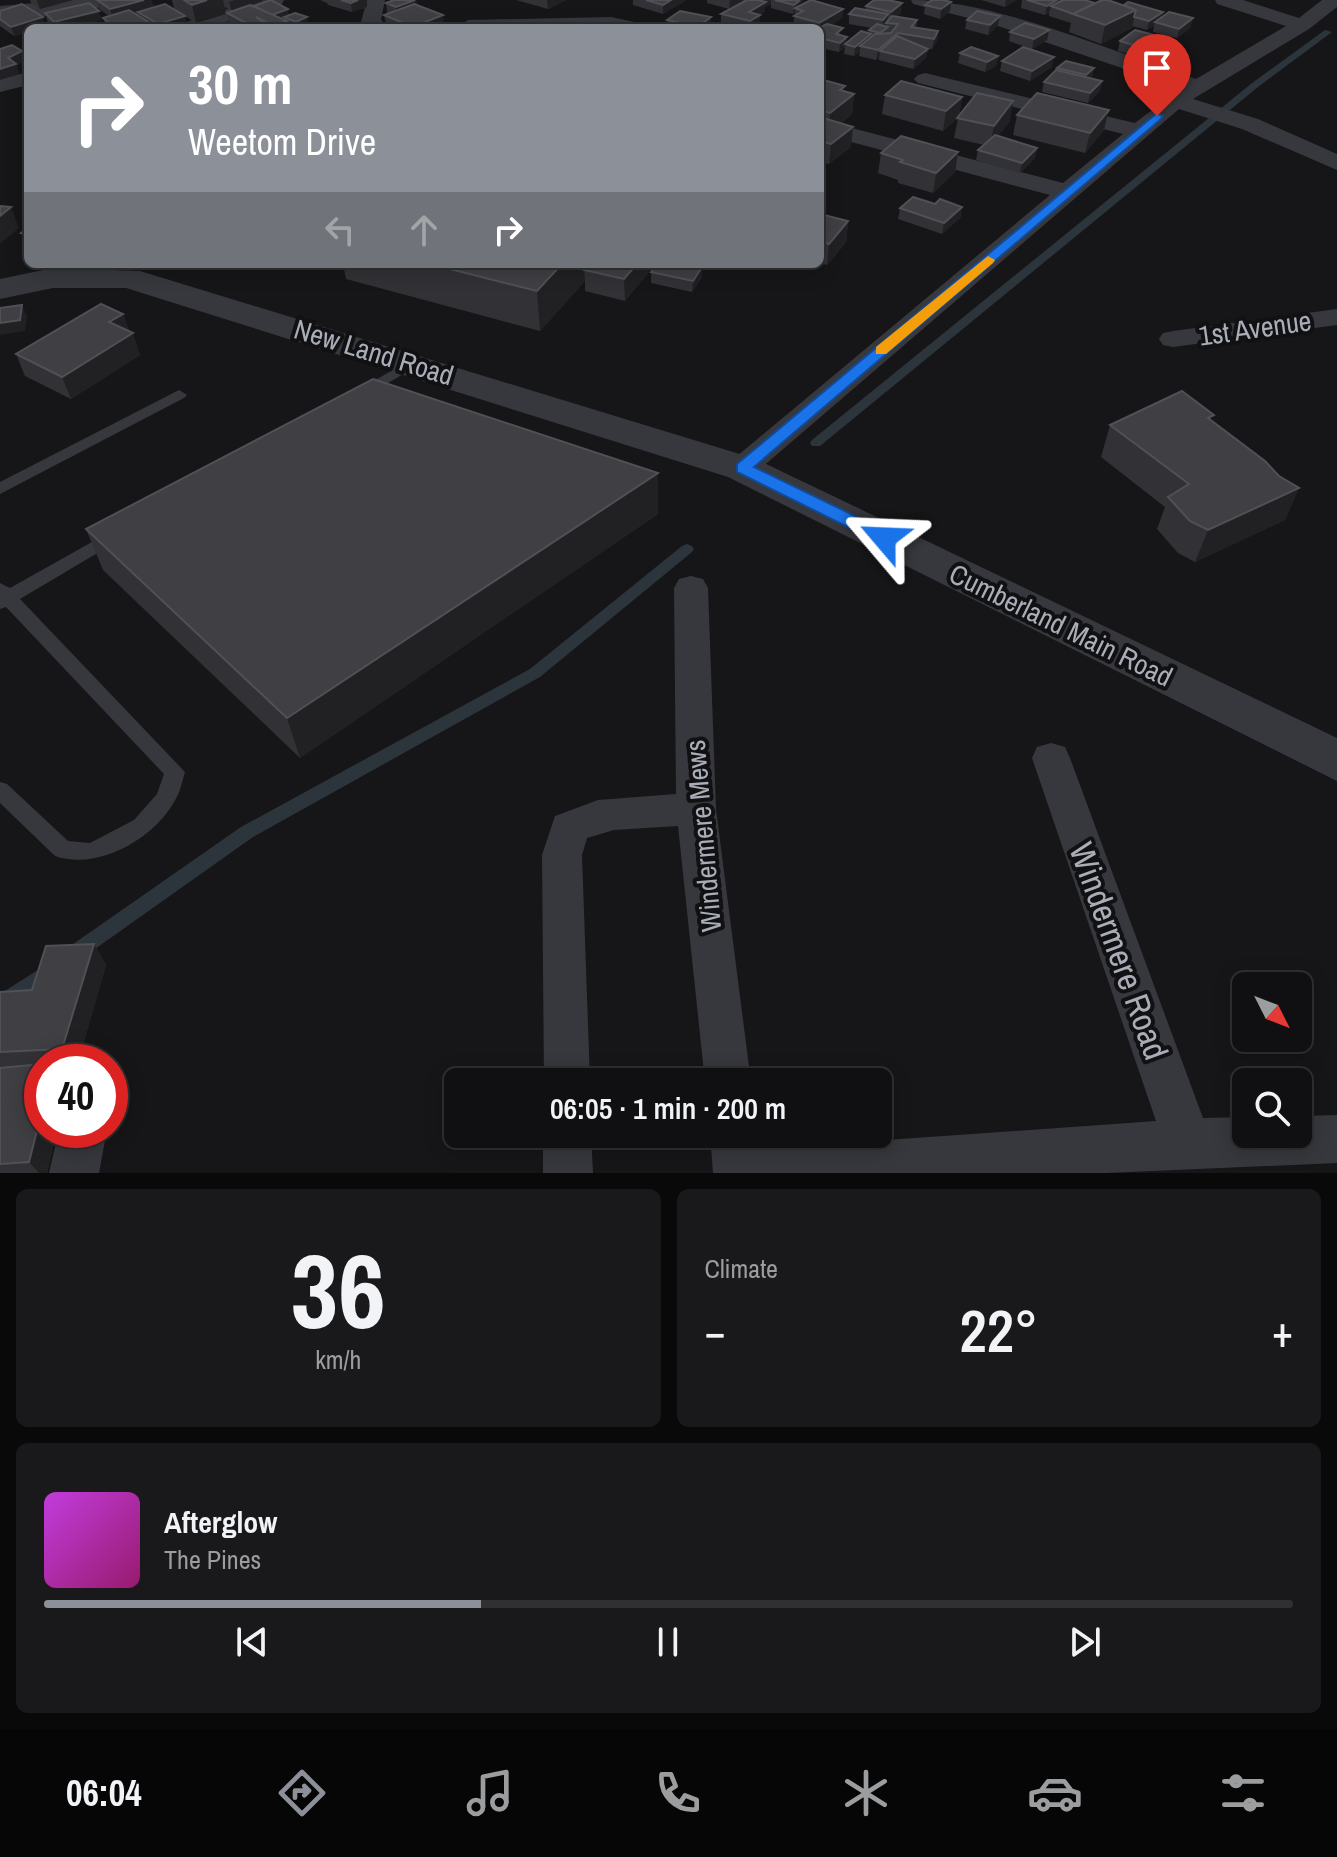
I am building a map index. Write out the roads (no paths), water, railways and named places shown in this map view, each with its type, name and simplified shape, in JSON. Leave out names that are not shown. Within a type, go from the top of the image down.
[{"type":"street","points":[[0,12],[43,11],[102,0]]},
{"type":"street","points":[[200,24],[275,0]]},
{"type":"street","points":[[374,24],[371,22],[376,0]]},
{"type":"street","points":[[920,0],[999,20],[1198,87]]},
{"type":"street","points":[[1224,0],[1302,25]]},
{"type":"street","points":[[742,468],[1175,101],[1302,25],[1334,0]]},
{"type":"street","points":[[470,24],[490,9]]},
{"type":"street","points":[[575,24],[616,24]]},
{"type":"street","points":[[0,86],[24,79]]},
{"type":"street","points":[[925,79],[1140,131]]},
{"type":"street","points":[[1175,101],[1250,124],[1337,163]]},
{"type":"street","points":[[848,134],[1068,192]]},
{"type":"street","name":"New Land Road","points":[[0,289],[64,271],[128,278],[412,363],[742,468]]},
{"type":"street","name":"1st Avenue","points":[[1173,339],[1337,317]]},
{"type":"street","name":"Cumberland Main Road","points":[[742,468],[1337,761]]},
{"type":"street","name":"Windermere Mews","points":[[691,588],[696,809],[726,1068]]},
{"type":"street","name":"Windermere Road","points":[[1051,758],[1188,1143]]},
{"type":"street","points":[[567,1068],[562,855],[569,828],[584,819],[696,809]]},
{"type":"street","points":[[762,1173],[1188,1143],[1337,1139]]},
{"type":"street","points":[[74,1173],[79,1148]]},
{"type":"street","points":[[567,1148],[568,1173]]},
{"type":"street","points":[[735,1148],[738,1173]]},
{"type":"lane","points":[[344,402],[412,363]]},
{"type":"lane","points":[[0,489],[179,395]]},
{"type":"lane","points":[[0,790],[63,850],[92,852],[142,826],[166,798],[175,772],[3,596],[129,527]]},
{"type":"waterway","points":[[816,443],[1255,85],[1328,32]]},
{"type":"waterway","points":[[72,955],[247,832],[535,673],[687,549]]},
{"type":"waterway","points":[[0,1005],[49,971]]}]
